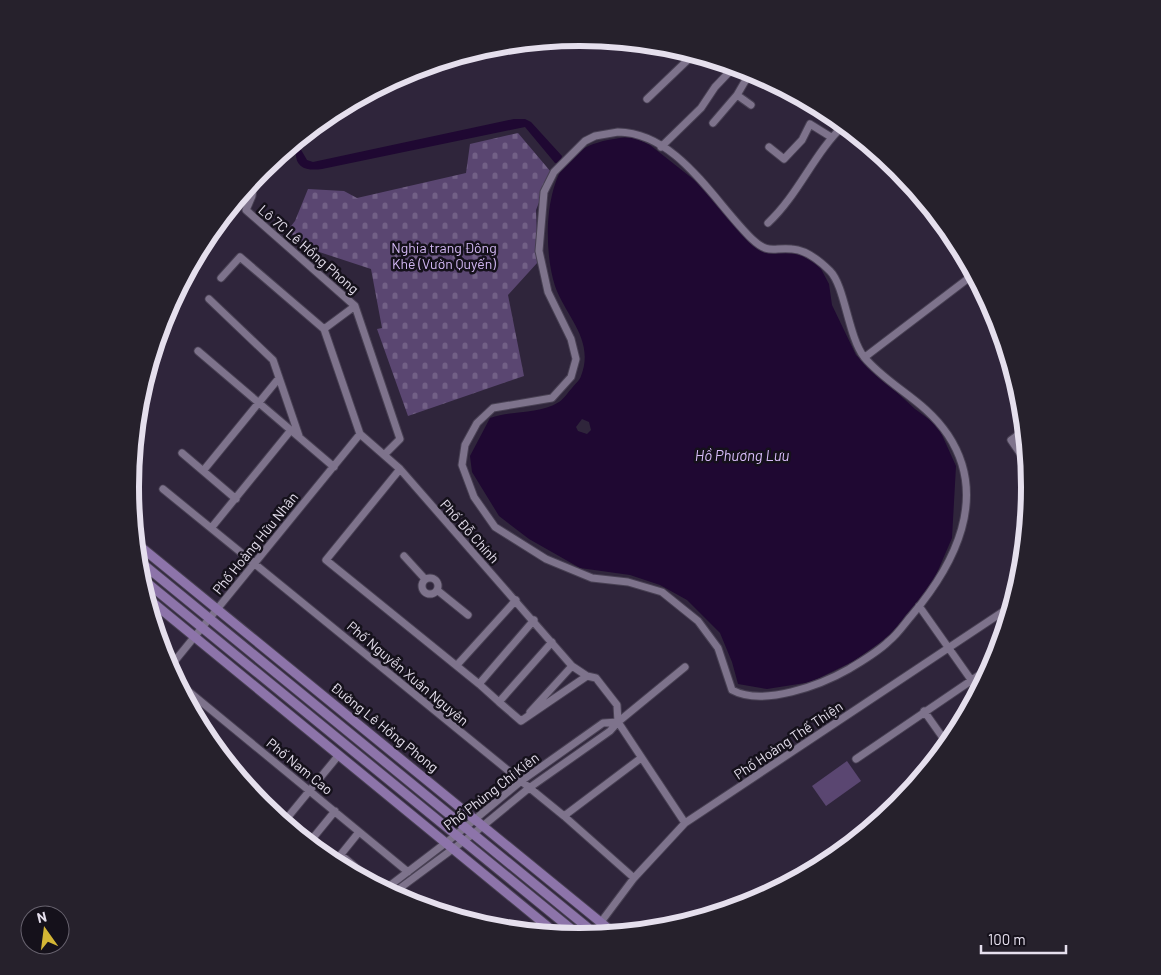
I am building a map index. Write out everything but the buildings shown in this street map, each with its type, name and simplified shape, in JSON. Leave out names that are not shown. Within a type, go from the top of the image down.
[{"type":"main road","name":"Đường Lê Hồng Phong","points":[[144,549],[480,821],[608,928]]},
{"type":"main road","name":"Đường Lê Hồng Phong","points":[[147,567],[589,929]]},
{"type":"main road","points":[[150,586],[569,929]]},
{"type":"main road","points":[[155,605],[549,928]]},
{"type":"street","points":[[647,99],[688,60]]},
{"type":"street","points":[[661,146],[701,108],[729,73]]},
{"type":"street","points":[[714,123],[746,79]]},
{"type":"street","points":[[737,94],[751,105]]},
{"type":"street","points":[[770,147],[784,159],[802,140],[810,124],[831,137]]},
{"type":"street","points":[[768,223],[783,208],[831,137],[839,130]]},
{"type":"street","points":[[607,133],[634,133],[661,146],[702,179],[751,238],[762,248],[768,250],[798,250],[813,257],[832,273],[852,332],[865,357],[879,371],[928,411],[948,436],[964,474],[967,501],[963,530],[957,546],[931,592],[889,642],[826,682],[777,695],[740,695],[732,690],[718,648],[703,628],[662,592],[628,582],[592,578],[546,559],[495,527],[474,497],[462,465],[465,445],[476,423],[493,408],[552,398],[571,377],[576,360],[571,339],[548,292],[539,251],[544,192],[554,172],[585,141],[607,133]]},
{"type":"street","name":"Lô 7C Lê Hồng Phong","points":[[253,193],[246,210],[355,306],[400,439],[384,456]]},
{"type":"street","points":[[221,278],[240,257],[324,329]]},
{"type":"street","points":[[865,357],[969,278]]},
{"type":"street","points":[[209,299],[273,360],[299,437]]},
{"type":"street","name":"Lô 7C Lê Hồng Phong","points":[[324,329],[355,306]]},
{"type":"street","name":"Phố Đỗ Chính","points":[[324,329],[360,434],[400,469],[534,620],[572,666],[586,676],[596,678],[617,705],[618,722],[640,758],[685,823]]},
{"type":"street","points":[[198,351],[334,467]]},
{"type":"street","points":[[203,471],[279,378]]},
{"type":"street","points":[[212,527],[291,430]]},
{"type":"street","name":"Phố Hoàng Hữu Nhân","points":[[175,662],[360,434]]},
{"type":"street","points":[[1018,435],[1011,440],[1020,454]]},
{"type":"street","points":[[182,453],[236,499]]},
{"type":"street","points":[[400,469],[326,560],[479,684],[521,722]]},
{"type":"street","name":"Phố Nguyễn Xuân Nguyên","points":[[163,489],[257,563],[520,782],[564,816],[634,878]]},
{"type":"street","points":[[404,556],[425,579],[436,580],[437,590]]},
{"type":"street","points":[[425,579],[422,583],[423,590],[430,594],[437,590]]},
{"type":"street","points":[[437,590],[468,615]]},
{"type":"street","points":[[457,666],[516,600]]},
{"type":"street","points":[[919,606],[975,685]]},
{"type":"street","name":"Phố Hoàng Thế Thiện","points":[[601,922],[634,878],[685,823],[1004,612]]},
{"type":"street","points":[[479,684],[534,620]]},
{"type":"street","points":[[499,702],[552,642]]},
{"type":"street","points":[[521,722],[572,666]]},
{"type":"street","name":"Phố Phùng Chí Kiên","points":[[480,821],[610,731],[618,722],[685,667]]},
{"type":"street","points":[[856,759],[980,674]]},
{"type":"street","points":[[521,722],[586,676]]},
{"type":"street","name":"Phố Nam Cao","points":[[190,693],[408,872]]},
{"type":"street","points":[[924,711],[943,738]]},
{"type":"street","name":"Phố Phùng Chí Kiên","points":[[390,885],[445,843],[460,838],[469,831],[520,782],[603,723],[618,722]]},
{"type":"street","points":[[288,817],[338,756]]},
{"type":"street","points":[[564,816],[640,758]]},
{"type":"street","points":[[313,838],[335,812]]},
{"type":"street","points":[[359,832],[341,855],[361,871]]},
{"type":"street","name":"Phố Phùng Chí Kiên","points":[[398,889],[453,849],[460,838]]},
{"type":"green space","name":"Nghia trang Đông Khê (Vườn Quyến)","points":[[518,133],[551,172],[536,210],[538,262],[508,295],[524,376],[408,416],[377,329],[382,328],[371,269],[304,247],[288,230],[295,221],[308,189],[344,191],[357,198],[466,173],[470,144]]},
{"type":"green space","points":[[847,761],[861,781],[826,806],[812,786]]},
{"type":"water","points":[[514,119],[525,119],[531,122],[562,156],[560,164],[555,163],[525,127],[322,169],[306,169],[302,167],[297,160],[296,151],[300,148],[307,160],[313,162]]},
{"type":"water","name":"Hồ Phương Lưu","points":[[633,137],[650,145],[712,194],[762,251],[795,252],[810,258],[820,267],[829,284],[832,305],[856,355],[915,409],[938,426],[956,466],[952,538],[930,589],[888,637],[854,661],[811,682],[767,689],[738,684],[732,662],[720,633],[687,600],[660,585],[630,575],[580,568],[529,539],[499,516],[472,472],[470,456],[490,418],[534,411],[551,406],[563,399],[580,378],[584,363],[582,340],[560,297],[551,272],[548,239],[550,204],[559,173],[567,161],[589,146],[607,140]],"holes":[[[582,419],[589,422],[591,430],[587,434],[578,431],[576,427]]]}]
